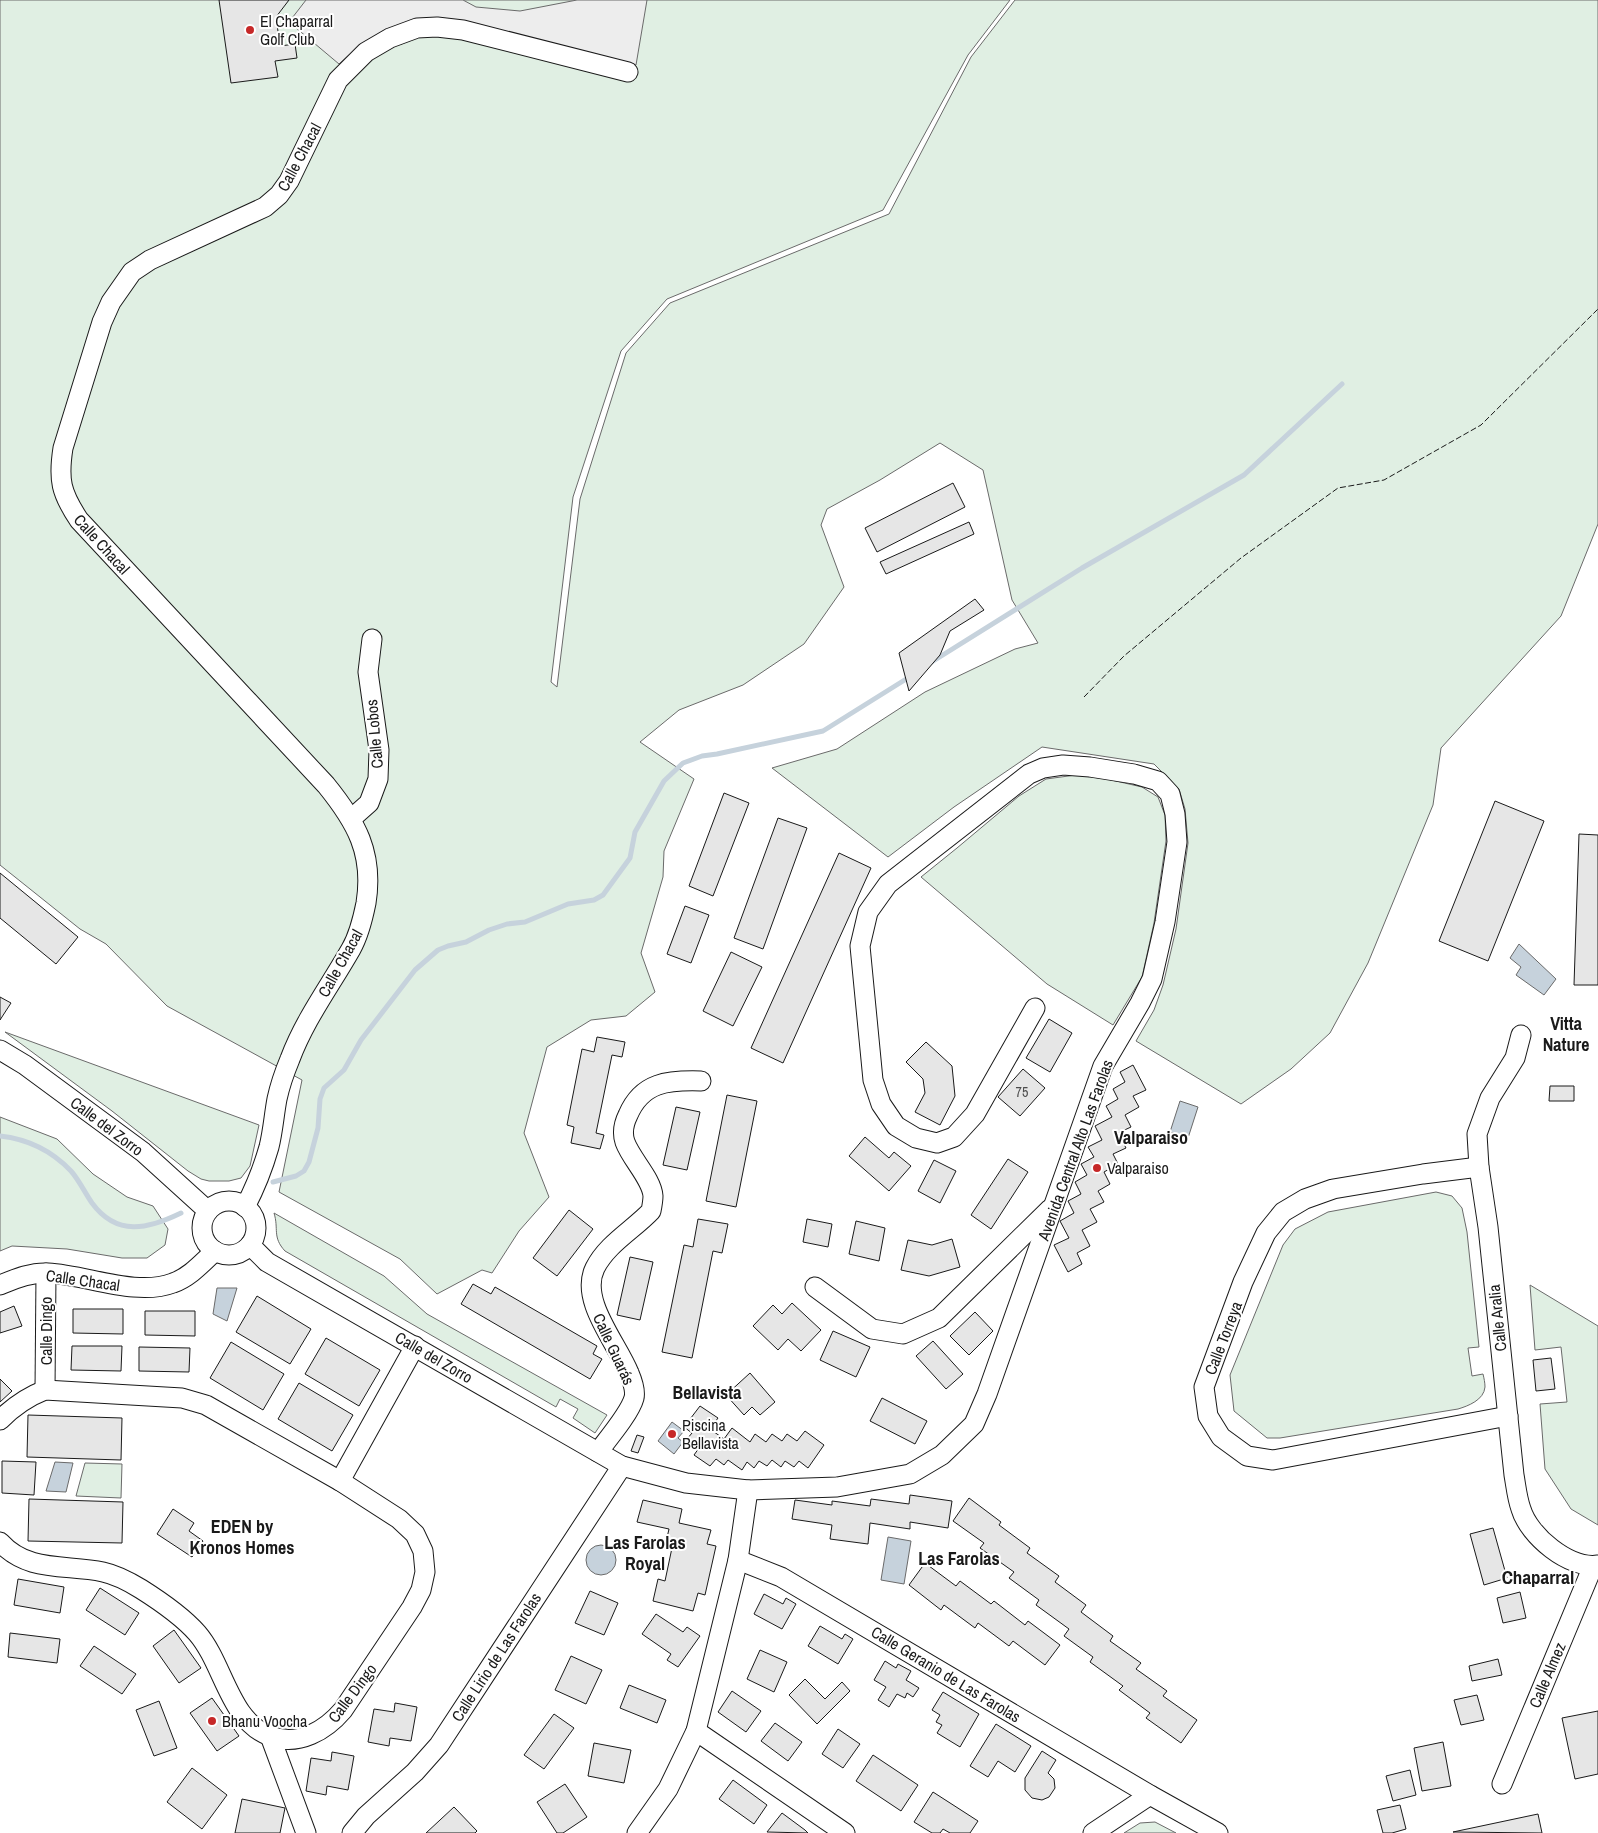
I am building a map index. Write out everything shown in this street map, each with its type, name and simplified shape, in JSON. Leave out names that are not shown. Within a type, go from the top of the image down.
[{"type":"street","name":"Calle Chacal","points":[[245,1207],[263,1168],[278,1096],[290,1059],[305,1024],[352,947],[363,919],[368,869],[364,848],[351,819],[326,785],[79,520],[68,504],[61,486],[60,466],[63,448],[102,322],[111,302],[132,272],[150,260],[264,207],[279,195],[289,181],[338,80],[366,52],[390,38],[417,28],[436,27],[463,30],[628,72]]},
{"type":"street","name":"Calle Lobos","points":[[351,819],[369,803],[378,779],[378,750],[368,672],[372,639]]},
{"type":"street","name":"Avenida Central Alto Las Farolas","points":[[622,1466],[686,1483],[748,1490],[845,1485],[910,1474],[942,1455],[974,1424],[987,1394],[1103,1066],[1152,979],[1165,922],[1177,842],[1175,814],[1170,794],[1158,781],[1134,774],[1063,765],[1043,768],[1029,774],[888,884],[868,912],[860,946],[873,1080],[882,1104],[896,1126],[916,1138],[937,1143],[954,1137],[975,1114],[1035,1008]]},
{"type":"street","name":"Calle Aralia","points":[[1521,1035],[1514,1058],[1490,1098],[1477,1134],[1479,1167],[1488,1227],[1514,1475],[1521,1510],[1532,1529],[1550,1548],[1571,1560],[1596,1565]]},
{"type":"street","name":"Calle del Zorro","points":[[0,1050],[53,1085],[143,1152],[208,1211]]},
{"type":"street","name":"Calle Guarás","points":[[598,1452],[634,1398],[633,1384],[628,1370],[598,1316],[591,1292],[594,1269],[608,1251],[651,1211],[653,1194],[646,1177],[635,1162],[624,1140],[624,1123],[632,1106],[643,1092],[660,1083],[679,1080],[701,1082]]},
{"type":"street","name":"Calle Torreya","points":[[1479,1167],[1332,1189],[1305,1198],[1283,1212],[1266,1233],[1243,1282],[1204,1386],[1208,1416],[1221,1437],[1247,1456],[1273,1460],[1508,1416]]},
{"type":"street","points":[[224,1202],[233,1202],[245,1207],[254,1219],[256,1228],[250,1245],[236,1254],[228,1255],[215,1251],[206,1243],[203,1235],[202,1226],[208,1211],[215,1205],[224,1202]]},
{"type":"street","points":[[816,1287],[872,1329],[903,1334],[939,1318],[1053,1206]]},
{"type":"street","name":"Calle del Zorro","points":[[250,1245],[267,1262],[622,1466]]},
{"type":"street","name":"Calle Chacal","points":[[0,1285],[19,1277],[46,1273],[81,1277],[134,1287],[172,1284],[188,1276],[215,1251]]},
{"type":"street","name":"Calle Dingo","points":[[46,1273],[46,1390]]},
{"type":"street","points":[[340,1481],[415,1346]]},
{"type":"street","name":"Calle Dingo","points":[[0,1420],[14,1406],[27,1397],[46,1390],[182,1398],[206,1405],[340,1481],[399,1519],[415,1534],[423,1551],[425,1572],[420,1590],[412,1607],[343,1710],[319,1732],[302,1738],[285,1740],[270,1736],[252,1725],[240,1713],[209,1651],[198,1634],[181,1618],[142,1590],[120,1577],[102,1572],[29,1562],[15,1556],[0,1542]]},
{"type":"street","name":"Calle Lirio de Las Farolas","points":[[352,1833],[366,1816],[415,1772],[439,1745],[622,1466]]},
{"type":"street","points":[[637,1833],[668,1789],[696,1731],[738,1560],[748,1490]]},
{"type":"street","name":"Calle Geranio de Las Farolas","points":[[738,1560],[781,1577],[1150,1795],[1218,1833]]},
{"type":"street","name":"Calle Almez","points":[[1502,1784],[1596,1565]]},
{"type":"street","points":[[696,1731],[845,1833]]},
{"type":"street","points":[[270,1736],[306,1833]]},
{"type":"street","points":[[1093,1833],[1150,1795]]},
{"type":"green space","points":[[0,0],[1010,0],[968,55],[883,210],[667,299],[621,351],[573,497],[551,682],[557,687],[580,499],[626,353],[670,303],[889,214],[971,57],[1015,0],[1598,0],[1598,524],[1561,616],[1441,748],[1433,805],[1368,963],[1330,1033],[1291,1069],[1241,1104],[1136,1041],[1154,1010],[1163,985],[1176,929],[1188,843],[1185,809],[1179,789],[1154,764],[1042,747],[954,807],[888,857],[772,768],[837,749],[925,692],[1015,649],[1038,643],[1012,600],[983,470],[940,443],[880,480],[827,509],[821,525],[844,587],[804,644],[743,685],[679,710],[640,742],[694,779],[664,851],[663,877],[641,953],[655,992],[626,1016],[591,1020],[547,1047],[524,1133],[549,1197],[519,1231],[492,1273],[482,1270],[437,1294],[400,1259],[279,1192],[302,1080],[167,1006],[106,944],[80,929],[0,865]]},
{"type":"green space","points":[[1076,775],[1107,779],[1142,787],[1158,797],[1165,815],[1166,841],[1154,923],[1142,977],[1113,1025],[1047,984],[921,877],[1019,796],[1046,779]]},
{"type":"green space","points":[[5,1032],[259,1125],[250,1166],[241,1178],[229,1181],[201,1179]]},
{"type":"green space","points":[[0,1117],[57,1139],[93,1174],[127,1197],[153,1206],[168,1229],[165,1245],[147,1258],[122,1258],[67,1249],[12,1246],[0,1251]]},
{"type":"green space","points":[[1436,1192],[1452,1196],[1462,1208],[1467,1232],[1479,1347],[1468,1348],[1472,1376],[1483,1374],[1485,1387],[1482,1395],[1471,1404],[1458,1409],[1280,1438],[1267,1438],[1234,1411],[1230,1375],[1283,1245],[1295,1229],[1328,1212]]},
{"type":"green space","points":[[274,1213],[384,1276],[427,1314],[607,1415],[595,1433],[573,1418],[578,1409],[560,1399],[556,1407],[285,1251],[278,1241]]},
{"type":"green space","points":[[1530,1285],[1598,1326],[1598,1525],[1571,1509],[1545,1469],[1540,1404],[1567,1402],[1561,1347],[1535,1350]]},
{"type":"green space","points":[[85,1463],[122,1464],[121,1498],[76,1496]]},
{"type":"green space","points":[[1155,1822],[1176,1833],[1124,1833],[1140,1823]]},
{"type":"shaded area","name":"El Chaparral Golf Club","points":[[306,0],[463,0],[476,7],[520,11],[577,0],[647,0],[636,65],[574,49],[401,25],[380,33],[360,45],[339,64],[289,22]]},
{"type":"shaded area","points":[[1519,944],[1556,979],[1544,995],[1516,975],[1521,967],[1510,958]]},
{"type":"shaded area","points":[[1180,1101],[1198,1107],[1188,1138],[1170,1132]]},
{"type":"shaded area","points":[[217,1288],[237,1288],[227,1321],[213,1314]]},
{"type":"shaded area","name":"Piscina Bellavista","points":[[672,1422],[684,1431],[678,1438],[683,1442],[674,1454],[658,1441]]},
{"type":"shaded area","points":[[55,1462],[73,1463],[66,1492],[46,1491]]},
{"type":"shaded area","points":[[888,1537],[911,1541],[904,1584],[881,1580]]},
{"type":"shaded area","points":[[601,1545],[612,1549],[616,1560],[612,1571],[601,1575],[590,1571],[586,1560],[590,1549]]},
{"type":"building","name":"El Chaparral Golf Club","points":[[219,0],[289,0],[276,17],[280,46],[295,44],[297,58],[275,61],[278,77],[231,83]]},
{"type":"building","points":[[953,483],[965,507],[877,552],[865,528]]},
{"type":"building","points":[[969,522],[974,534],[886,574],[880,562]]},
{"type":"building","points":[[975,599],[984,610],[950,631],[940,655],[909,691],[899,653]]},
{"type":"building","points":[[724,793],[749,803],[713,896],[689,886]]},
{"type":"building","points":[[1495,801],[1544,821],[1488,961],[1439,941]]},
{"type":"building","points":[[778,818],[807,828],[763,949],[734,938]]},
{"type":"building","points":[[1579,834],[1598,835],[1598,985],[1574,985]]},
{"type":"building","points":[[839,853],[871,868],[783,1063],[751,1048]]},
{"type":"building","points":[[0,873],[78,937],[56,964],[0,918]]},
{"type":"building","points":[[685,906],[709,915],[691,963],[667,954]]},
{"type":"building","points":[[731,952],[762,967],[733,1026],[703,1011]]},
{"type":"building","points":[[0,997],[11,1003],[0,1020]]},
{"type":"building","points":[[1049,1019],[1072,1033],[1050,1072],[1026,1058]]},
{"type":"building","points":[[597,1037],[625,1042],[622,1057],[612,1055],[596,1133],[604,1135],[600,1149],[571,1143],[574,1127],[567,1125],[582,1049],[594,1052]]},
{"type":"building","points":[[926,1042],[952,1066],[955,1096],[940,1125],[915,1112],[925,1093],[923,1079],[906,1062]]},
{"type":"building","name":"Valparaiso","points":[[1133,1065],[1146,1090],[1133,1096],[1139,1107],[1125,1115],[1131,1127],[1118,1133],[1126,1148],[1113,1154],[1118,1164],[1104,1172],[1110,1184],[1098,1191],[1104,1202],[1090,1209],[1097,1222],[1082,1230],[1090,1246],[1077,1253],[1082,1264],[1068,1272],[1054,1245],[1069,1238],[1060,1221],[1074,1213],[1068,1201],[1081,1194],[1075,1182],[1087,1175],[1081,1164],[1094,1157],[1088,1147],[1102,1140],[1095,1126],[1112,1117],[1106,1106],[1118,1099],[1113,1089],[1125,1082],[1120,1072]]},
{"type":"building","points":[[1023,1069],[1045,1088],[1020,1116],[998,1097]]},
{"type":"building","points":[[1550,1086],[1574,1086],[1574,1101],[1549,1101]]},
{"type":"building","points":[[727,1095],[757,1101],[736,1207],[706,1201]]},
{"type":"building","points":[[676,1107],[700,1112],[687,1170],[663,1165]]},
{"type":"building","points":[[865,1137],[889,1158],[894,1152],[911,1166],[889,1191],[849,1156]]},
{"type":"building","points":[[1008,1159],[1028,1172],[991,1229],[971,1215]]},
{"type":"building","points":[[934,1160],[956,1171],[940,1203],[918,1191]]},
{"type":"building","points":[[569,1210],[593,1229],[557,1276],[533,1258]]},
{"type":"building","points":[[698,1219],[728,1224],[722,1253],[713,1251],[692,1358],[662,1352],[684,1245],[693,1247]]},
{"type":"building","points":[[807,1219],[832,1224],[828,1247],[803,1242]]},
{"type":"building","points":[[856,1221],[885,1228],[879,1261],[849,1254]]},
{"type":"building","points":[[952,1239],[960,1267],[929,1276],[901,1270],[908,1240],[932,1245]]},
{"type":"building","points":[[630,1257],[653,1262],[640,1320],[617,1315]]},
{"type":"building","points":[[473,1284],[491,1294],[495,1287],[597,1346],[593,1354],[602,1359],[590,1379],[461,1304]]},
{"type":"building","points":[[257,1296],[311,1329],[290,1364],[236,1332]]},
{"type":"building","points":[[792,1303],[821,1330],[801,1351],[788,1339],[778,1350],[753,1326],[773,1305],[782,1314]]},
{"type":"building","points":[[14,1306],[22,1326],[0,1333],[0,1312]]},
{"type":"building","points":[[73,1309],[123,1309],[123,1334],[73,1333]]},
{"type":"building","points":[[145,1311],[195,1311],[195,1336],[145,1335]]},
{"type":"building","points":[[975,1312],[993,1331],[969,1355],[950,1336]]},
{"type":"building","points":[[833,1331],[870,1347],[856,1377],[820,1360]]},
{"type":"building","points":[[326,1338],[380,1370],[359,1406],[305,1374]]},
{"type":"building","points":[[933,1341],[963,1374],[946,1389],[916,1356]]},
{"type":"building","points":[[231,1342],[284,1374],[263,1410],[210,1378]]},
{"type":"building","points":[[72,1346],[122,1346],[121,1371],[71,1370]]},
{"type":"building","points":[[139,1347],[190,1348],[189,1372],[139,1371]]},
{"type":"building","points":[[1551,1358],[1555,1389],[1536,1391],[1533,1360]]},
{"type":"building","points":[[750,1373],[775,1402],[760,1415],[752,1407],[744,1415],[726,1395]]},
{"type":"building","points":[[0,1379],[12,1391],[0,1402]]},
{"type":"building","points":[[299,1383],[353,1415],[332,1451],[278,1419]]},
{"type":"building","points":[[882,1398],[927,1421],[915,1444],[870,1421]]},
{"type":"building","points":[[700,1406],[718,1418],[710,1429],[724,1439],[732,1428],[750,1442],[755,1434],[766,1442],[772,1434],[782,1441],[787,1434],[797,1441],[805,1431],[824,1445],[808,1468],[799,1461],[794,1467],[785,1461],[781,1467],[772,1460],[767,1466],[759,1461],[754,1468],[747,1462],[742,1470],[728,1460],[724,1465],[716,1459],[710,1466],[694,1455],[699,1448],[687,1439],[692,1433],[684,1427]]},
{"type":"building","points":[[28,1415],[122,1418],[121,1460],[27,1457]]},
{"type":"building","points":[[637,1435],[644,1437],[638,1453],[631,1451]]},
{"type":"building","points":[[2,1461],[36,1462],[34,1495],[2,1493]]},
{"type":"building","points":[[910,1495],[952,1501],[948,1528],[910,1522],[910,1529],[870,1523],[868,1544],[830,1539],[832,1525],[792,1519],[795,1500],[832,1505],[832,1501],[870,1506],[871,1499],[909,1504]]},
{"type":"building","points":[[969,1498],[1001,1522],[999,1525],[1030,1548],[1027,1553],[1059,1576],[1055,1582],[1086,1605],[1081,1612],[1113,1636],[1110,1641],[1141,1663],[1136,1669],[1167,1691],[1163,1696],[1197,1720],[1181,1743],[1146,1718],[1150,1713],[1119,1690],[1123,1686],[1090,1662],[1093,1657],[1064,1636],[1069,1629],[1036,1605],[1039,1600],[1009,1578],[1014,1572],[980,1548],[984,1543],[953,1521]]},
{"type":"building","points":[[29,1499],[123,1502],[122,1543],[28,1541]]},
{"type":"building","points":[[643,1500],[682,1509],[679,1523],[711,1530],[707,1544],[716,1546],[705,1595],[698,1593],[693,1611],[653,1601],[658,1579],[665,1581],[673,1543],[666,1542],[669,1529],[637,1522]]},
{"type":"building","points":[[173,1509],[194,1523],[189,1531],[203,1541],[192,1557],[157,1534]]},
{"type":"building","points":[[1493,1528],[1507,1578],[1484,1585],[1470,1534]]},
{"type":"building","points":[[925,1563],[956,1586],[960,1581],[991,1604],[994,1601],[1025,1625],[1028,1621],[1060,1645],[1045,1665],[1013,1641],[1009,1646],[978,1623],[975,1628],[944,1605],[941,1610],[909,1585]]},
{"type":"building","points":[[18,1579],[64,1587],[60,1613],[14,1605]]},
{"type":"building","points":[[100,1588],[139,1613],[125,1635],[86,1610]]},
{"type":"building","points":[[590,1591],[618,1603],[604,1635],[575,1623]]},
{"type":"building","points":[[1520,1592],[1526,1618],[1503,1623],[1497,1598]]},
{"type":"building","points":[[764,1594],[783,1604],[786,1598],[796,1604],[782,1629],[754,1614]]},
{"type":"building","points":[[656,1614],[683,1632],[687,1627],[700,1636],[678,1667],[667,1660],[671,1654],[642,1634]]},
{"type":"building","points":[[820,1626],[842,1639],[845,1634],[853,1639],[838,1664],[808,1646]]},
{"type":"building","points":[[174,1630],[201,1668],[179,1683],[153,1646]]},
{"type":"building","points":[[10,1633],[60,1639],[57,1663],[8,1657]]},
{"type":"building","points":[[94,1646],[136,1674],[122,1694],[80,1666]]},
{"type":"building","points":[[760,1650],[787,1662],[774,1692],[747,1679]]},
{"type":"building","points":[[571,1656],[602,1670],[586,1704],[555,1690]]},
{"type":"building","points":[[1498,1659],[1502,1675],[1472,1681],[1469,1666]]},
{"type":"building","points":[[885,1661],[896,1668],[898,1664],[911,1671],[906,1680],[919,1688],[913,1697],[907,1693],[905,1698],[897,1694],[889,1707],[878,1700],[886,1687],[874,1680]]},
{"type":"building","points":[[805,1679],[825,1699],[842,1682],[850,1691],[817,1724],[789,1695]]},
{"type":"building","points":[[629,1685],[666,1700],[657,1723],[620,1708]]},
{"type":"building","points":[[732,1691],[761,1711],[746,1732],[718,1712]]},
{"type":"building","points":[[943,1692],[979,1714],[960,1747],[937,1733],[942,1725],[936,1722],[940,1715],[932,1710]]},
{"type":"building","points":[[1477,1695],[1484,1720],[1461,1725],[1454,1700]]},
{"type":"building","name":"Bhanu Voocha","points":[[212,1698],[239,1736],[217,1751],[190,1713]]},
{"type":"building","points":[[159,1701],[177,1748],[154,1756],[136,1710]]},
{"type":"building","points":[[395,1703],[417,1707],[411,1741],[390,1738],[389,1746],[368,1742],[374,1709],[394,1712]]},
{"type":"building","points":[[1598,1711],[1598,1774],[1575,1779],[1562,1718]]},
{"type":"building","points":[[554,1714],[574,1728],[544,1769],[524,1755]]},
{"type":"building","points":[[775,1723],[802,1742],[788,1761],[761,1741]]},
{"type":"building","points":[[996,1724],[1031,1746],[1015,1772],[998,1761],[988,1777],[970,1766]]},
{"type":"building","points":[[838,1729],[860,1744],[843,1768],[822,1754]]},
{"type":"building","points":[[1443,1742],[1451,1786],[1422,1791],[1414,1748]]},
{"type":"building","points":[[594,1743],[631,1750],[624,1783],[588,1776]]},
{"type":"building","points":[[1042,1751],[1056,1760],[1048,1773],[1054,1779],[1055,1788],[1049,1797],[1042,1800],[1032,1798],[1025,1790],[1025,1778]]},
{"type":"building","points":[[332,1752],[354,1756],[348,1790],[327,1786],[326,1795],[306,1791],[311,1758],[331,1761]]},
{"type":"building","points":[[873,1755],[918,1785],[901,1811],[856,1781]]},
{"type":"building","points":[[192,1768],[227,1795],[202,1829],[167,1802]]},
{"type":"building","points":[[1410,1770],[1416,1795],[1393,1801],[1386,1776]]},
{"type":"building","points":[[733,1780],[767,1805],[754,1824],[719,1799]]},
{"type":"building","points":[[565,1784],[587,1817],[563,1833],[557,1833],[537,1802]]},
{"type":"building","points":[[933,1792],[978,1821],[970,1833],[950,1833],[943,1829],[940,1833],[932,1833],[914,1822]]},
{"type":"building","points":[[242,1799],[285,1808],[280,1833],[235,1833]]},
{"type":"building","points":[[1400,1805],[1406,1829],[1392,1833],[1383,1833],[1377,1810]]},
{"type":"building","points":[[454,1807],[477,1831],[475,1833],[426,1833]]},
{"type":"building","points":[[782,1813],[805,1830],[808,1833],[767,1832]]},
{"type":"building","points":[[1538,1814],[1542,1833],[1453,1832]]},
{"type":"waterway","points":[[930,663],[1082,568],[1244,475],[1342,384]]},
{"type":"waterway","points":[[273,1182],[296,1176],[304,1171],[309,1162],[318,1128],[320,1099],[324,1088],[344,1070],[361,1040],[415,970],[438,950],[466,942],[489,930],[507,924],[525,922],[568,904],[594,900],[603,895],[630,858],[635,832],[664,781],[683,763],[702,756],[823,731],[911,676]]},
{"type":"waterway","points":[[0,1136],[20,1140],[39,1147],[64,1164],[74,1175],[92,1203],[112,1221],[134,1227],[145,1226],[169,1219],[181,1213]]},
{"type":"fence","points":[[1084,697],[1124,656],[1241,558],[1338,488],[1384,480],[1481,425],[1598,309]]},
{"type":"place","name":"El Chaparral Golf Club","points":[[250,30]]},
{"type":"place","name":"Valparaiso","points":[[1097,1168]]},
{"type":"place","name":"Piscina Bellavista","points":[[672,1434]]},
{"type":"place","name":"Bhanu Voocha","points":[[212,1721]]},
{"type":"district","name":"Vitta Nature","points":[[1566,1034]]},
{"type":"district","name":"Valparaiso","points":[[1151,1138]]},
{"type":"district","name":"Bellavista","points":[[707,1393]]},
{"type":"district","name":"EDEN by Kronos Homes","points":[[242,1537]]},
{"type":"district","name":"Las Farolas Royal","points":[[645,1554]]},
{"type":"district","name":"Las Farolas","points":[[959,1559]]},
{"type":"district","name":"Chaparral","points":[[1538,1577]]}]
